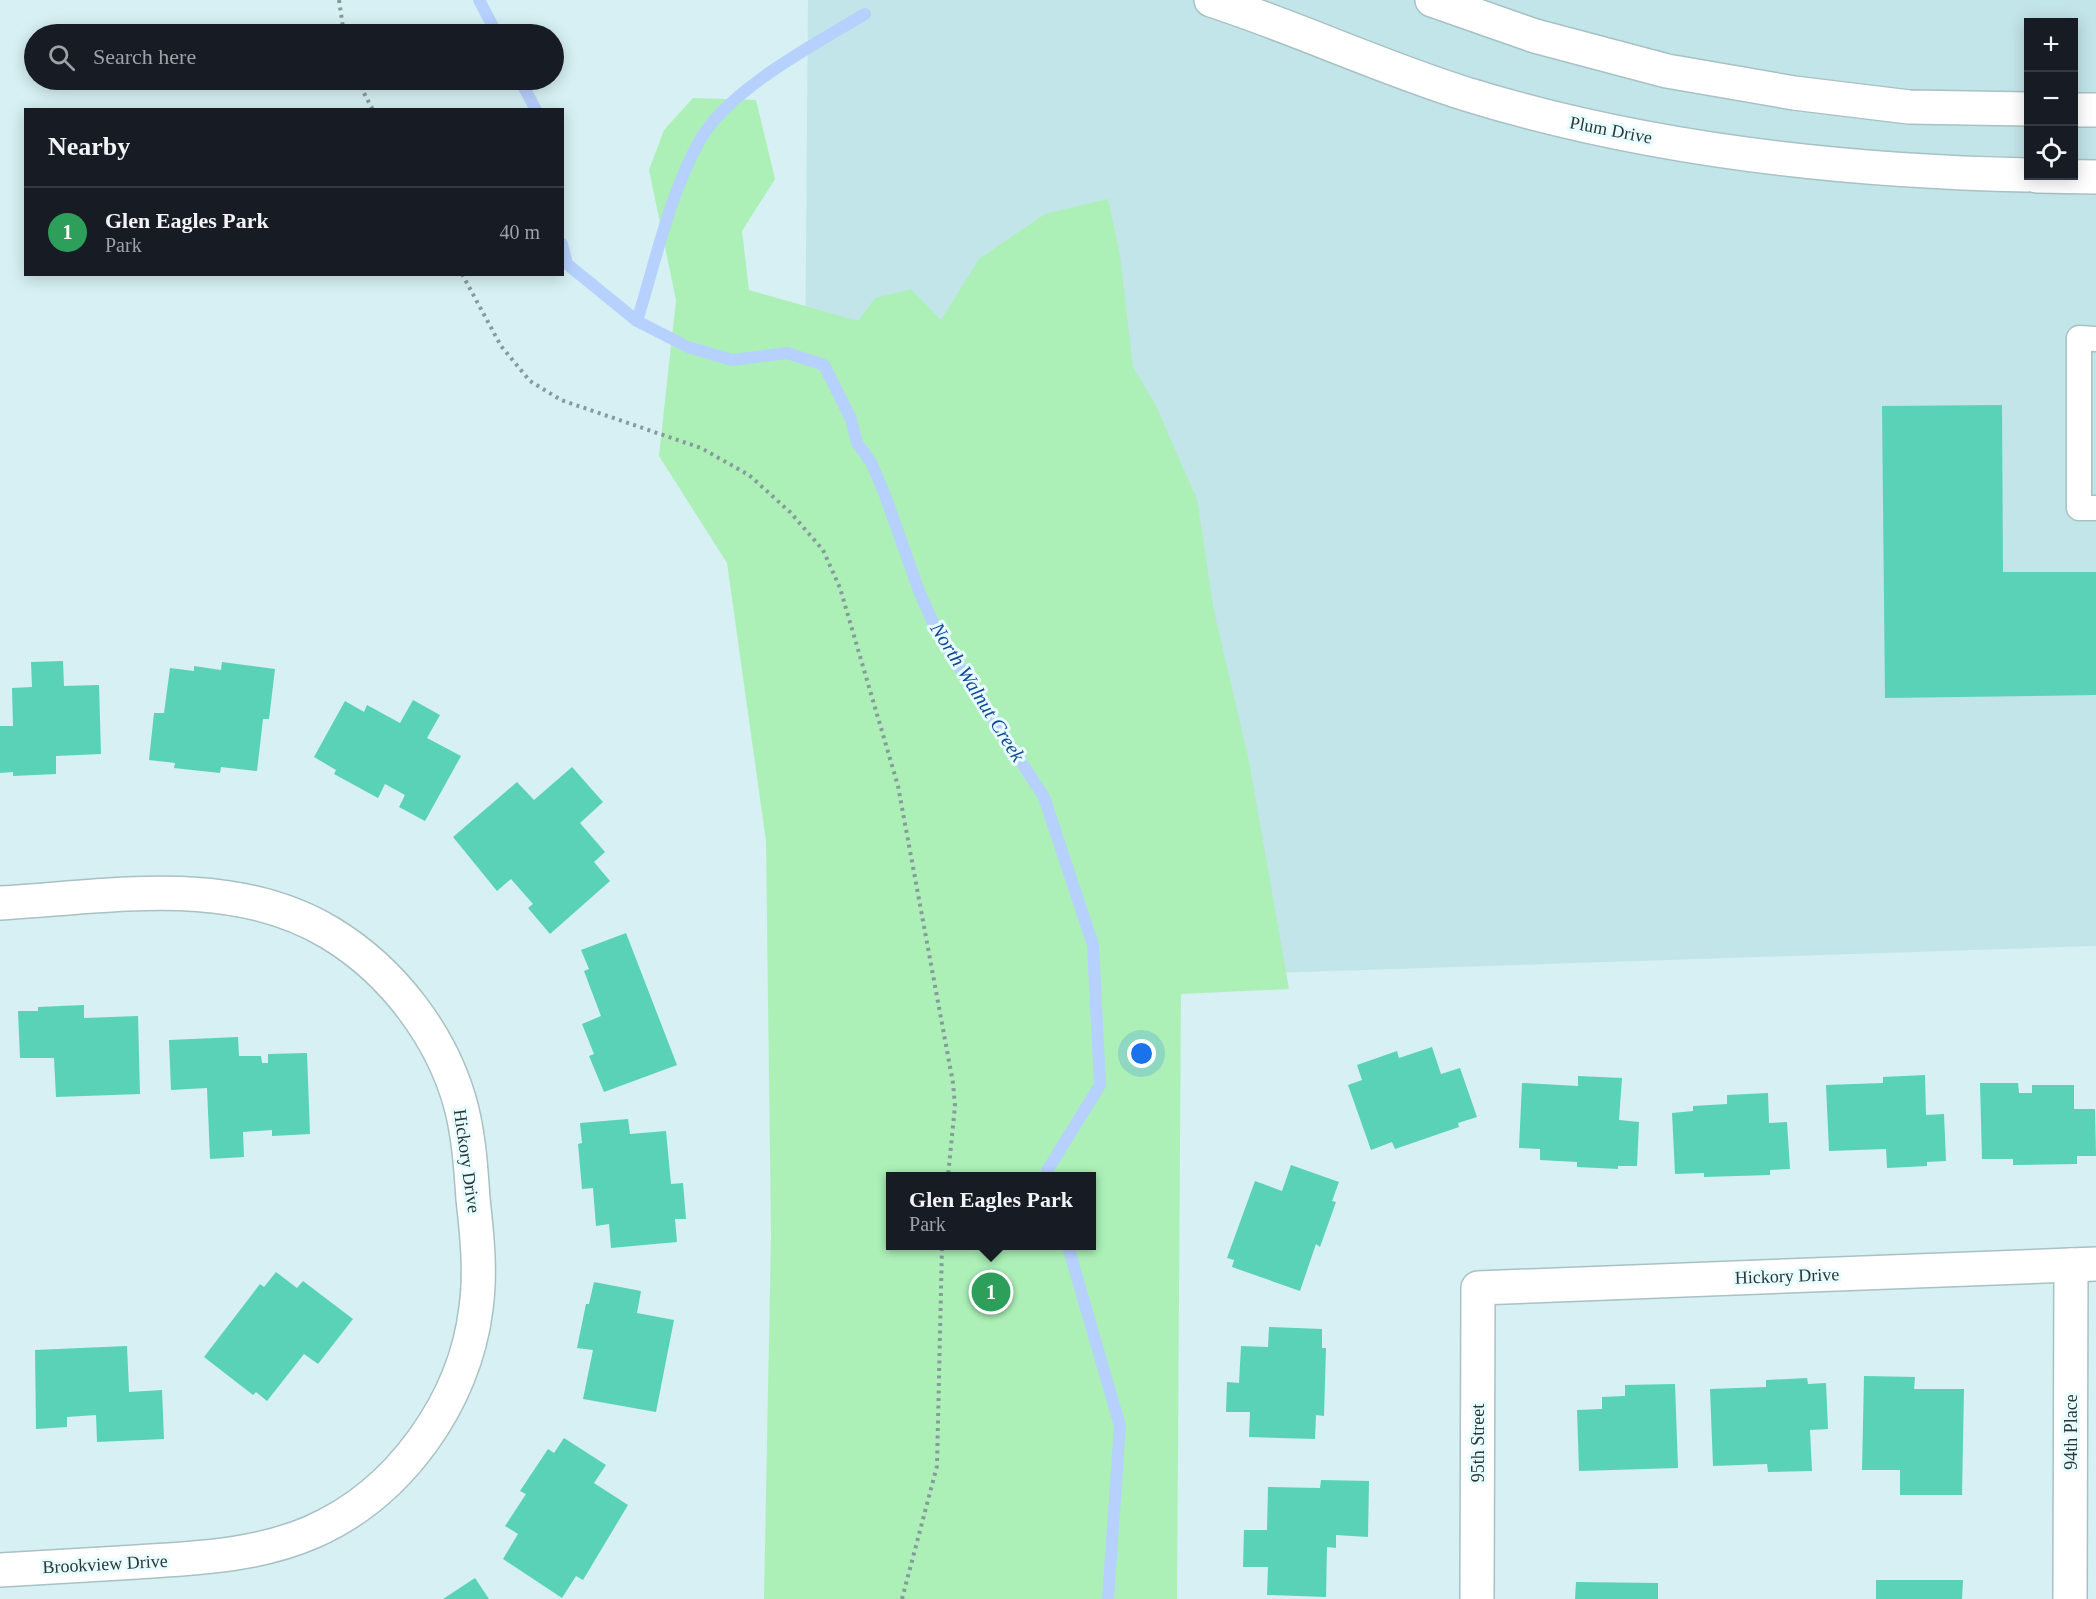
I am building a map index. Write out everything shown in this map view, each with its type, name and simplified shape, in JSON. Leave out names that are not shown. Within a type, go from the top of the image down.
[{"type":"street","name":"Plum Drive","points":[[1211,0],[1465,93],[1556,119],[1670,142],[1780,158],[1925,173],[2024,175]]},
{"type":"street","points":[[1432,0],[1535,36],[1667,71],[1794,93],[1909,107],[2024,109]]},
{"type":"street","points":[[2078,110],[2096,110]]},
{"type":"street","points":[[2078,177],[2096,177]]},
{"type":"street","name":"Hickory Drive","points":[[0,903],[166,893],[221,895],[275,908],[329,932],[374,965],[415,1010],[443,1058],[462,1109],[478,1244],[477,1309],[464,1362],[440,1416],[404,1465],[363,1502],[314,1531],[262,1549],[209,1557]]},
{"type":"street","name":"Hickory Drive","points":[[1478,1288],[2084,1264]]},
{"type":"street","name":"94th Place","points":[[2070,1599],[2084,1264]]},
{"type":"street","name":"95th Street","points":[[1477,1599],[1478,1288]]},
{"type":"street","name":"Brookview Drive","points":[[0,1570],[209,1557]]},
{"type":"lane","points":[[2096,339],[2079,338],[2079,508],[2096,508]]},
{"type":"path","points":[[339,0],[343,24]]},
{"type":"path","points":[[362,90],[372,108]]},
{"type":"path","points":[[463,276],[501,346],[530,381],[561,400],[701,448],[749,475],[790,512],[823,550],[840,588],[898,786],[953,1083],[956,1106],[948,1172]]},
{"type":"path","points":[[902,1599],[937,1466],[942,1250]]},
{"type":"shaded area","points":[[808,0],[2096,0],[2096,946],[1181,976],[804,501]]},
{"type":"green space","points":[[693,98],[756,100],[775,179],[742,231],[749,290],[858,321],[875,298],[911,289],[941,320],[979,259],[1045,214],[1108,199],[1120,255],[1133,367],[1155,404],[1197,499],[1214,611],[1249,761],[1289,989],[1181,994],[1177,1599],[764,1599],[771,1235],[766,841],[727,563],[659,456],[676,300],[649,170],[664,130]]},
{"type":"building","points":[[2002,405],[2003,572],[2096,572],[2096,695],[1885,698],[1882,406]]},
{"type":"building","points":[[63,661],[64,686],[99,685],[101,754],[56,756],[56,774],[13,776],[13,772],[0,773],[0,726],[13,726],[12,688],[32,687],[31,662]]},
{"type":"building","points":[[222,662],[275,669],[269,719],[263,719],[257,771],[221,767],[220,773],[174,768],[175,763],[149,760],[154,713],[164,713],[170,668],[194,671],[194,666],[221,670]]},
{"type":"building","points":[[413,700],[440,715],[427,738],[461,756],[425,821],[399,807],[405,795],[385,784],[378,798],[334,774],[336,770],[314,757],[345,701],[364,712],[367,705],[400,723]]},
{"type":"building","points":[[572,767],[603,802],[580,823],[605,852],[594,862],[610,881],[550,934],[528,908],[533,904],[511,879],[497,891],[453,837],[517,782],[534,800]]},
{"type":"building","points":[[626,933],[677,1065],[604,1092],[589,1056],[594,1054],[582,1024],[601,1016],[584,971],[589,969],[581,950]]},
{"type":"building","points":[[84,1005],[84,1018],[138,1016],[140,1094],[56,1097],[54,1058],[20,1058],[18,1011],[38,1011],[38,1007]]},
{"type":"building","points":[[238,1037],[239,1056],[261,1056],[262,1063],[268,1063],[268,1054],[307,1053],[310,1134],[272,1136],[272,1130],[243,1132],[244,1157],[210,1159],[207,1088],[171,1090],[169,1040]]},
{"type":"building","points":[[1432,1047],[1441,1074],[1460,1068],[1477,1117],[1458,1123],[1459,1127],[1395,1149],[1392,1142],[1371,1150],[1348,1085],[1362,1080],[1357,1065],[1397,1051],[1399,1058]]},
{"type":"building","points":[[1925,1075],[1926,1115],[1944,1114],[1946,1161],[1927,1162],[1927,1166],[1887,1168],[1886,1149],[1829,1151],[1826,1085],[1883,1083],[1883,1077]]},
{"type":"building","points":[[1578,1076],[1622,1078],[1619,1120],[1639,1122],[1637,1166],[1618,1166],[1618,1169],[1577,1167],[1577,1162],[1540,1160],[1540,1149],[1519,1148],[1522,1083],[1578,1086]]},
{"type":"building","points":[[1980,1083],[2018,1083],[2019,1093],[2032,1093],[2032,1085],[2074,1085],[2074,1109],[2095,1109],[2096,1156],[2077,1156],[2077,1164],[2013,1165],[2013,1159],[1982,1159]]},
{"type":"building","points":[[1768,1093],[1769,1123],[1787,1122],[1790,1169],[1770,1170],[1770,1175],[1704,1177],[1704,1173],[1675,1174],[1672,1113],[1693,1111],[1693,1106],[1727,1104],[1727,1095]]},
{"type":"building","points":[[628,1119],[630,1134],[666,1131],[671,1184],[683,1183],[686,1219],[675,1219],[677,1242],[611,1248],[609,1224],[596,1226],[593,1188],[582,1189],[578,1144],[582,1143],[580,1123]]},
{"type":"building","points":[[1291,1165],[1339,1182],[1332,1201],[1336,1202],[1320,1247],[1316,1244],[1300,1291],[1232,1267],[1234,1260],[1227,1258],[1255,1181],[1282,1191]]},
{"type":"building","points":[[276,1272],[297,1288],[303,1281],[353,1319],[318,1364],[304,1354],[267,1401],[256,1392],[253,1395],[204,1357],[260,1284],[264,1287]]},
{"type":"building","points":[[594,1282],[641,1291],[637,1313],[674,1320],[656,1412],[583,1399],[593,1350],[577,1348],[586,1304],[589,1304]]},
{"type":"building","points":[[1269,1327],[1322,1329],[1322,1348],[1326,1348],[1324,1416],[1316,1415],[1315,1439],[1249,1437],[1250,1412],[1226,1412],[1227,1382],[1239,1383],[1241,1346],[1268,1347]]},
{"type":"building","points":[[127,1346],[129,1392],[162,1390],[164,1439],[97,1442],[96,1415],[67,1417],[67,1427],[36,1429],[35,1350]]},
{"type":"building","points":[[1864,1376],[1915,1377],[1914,1389],[1964,1389],[1962,1495],[1900,1495],[1900,1470],[1862,1470]]},
{"type":"building","points":[[1807,1378],[1808,1384],[1826,1383],[1828,1429],[1810,1430],[1812,1471],[1768,1472],[1767,1464],[1713,1466],[1710,1389],[1766,1387],[1766,1380]]},
{"type":"building","points":[[1675,1384],[1678,1468],[1579,1471],[1577,1410],[1602,1409],[1602,1397],[1625,1396],[1625,1385]]},
{"type":"building","points":[[564,1438],[606,1465],[594,1483],[628,1505],[583,1580],[576,1576],[562,1598],[503,1559],[518,1534],[505,1526],[526,1494],[520,1491],[548,1449],[554,1453]]},
{"type":"building","points":[[1321,1480],[1369,1481],[1368,1537],[1336,1535],[1336,1548],[1327,1547],[1326,1597],[1267,1595],[1268,1567],[1243,1567],[1244,1530],[1267,1530],[1268,1487],[1320,1488]]},
{"type":"building","points":[[475,1578],[489,1599],[443,1599]]},
{"type":"building","points":[[1876,1580],[1963,1580],[1962,1599],[1876,1599]]},
{"type":"building","points":[[1576,1582],[1658,1583],[1658,1599],[1575,1599]]},
{"type":"waterway","name":"North Walnut Creek","points":[[479,0],[492,24]]},
{"type":"waterway","points":[[637,321],[680,182],[700,140],[713,121],[731,103],[775,69],[865,14]]},
{"type":"waterway","name":"North Walnut Creek","points":[[525,90],[535,108]]},
{"type":"waterway","name":"North Walnut Creek","points":[[564,252],[567,264],[637,321],[688,347],[732,360],[787,353],[824,365],[851,419],[857,443],[871,462],[885,495],[919,591],[938,634],[1044,797],[1093,945],[1100,1085],[1047,1172]]},
{"type":"waterway","name":"North Walnut Creek","points":[[1069,1250],[1120,1426],[1108,1599]]},
{"type":"place","name":"Glen Eagles Park","points":[[991,1292]]}]
